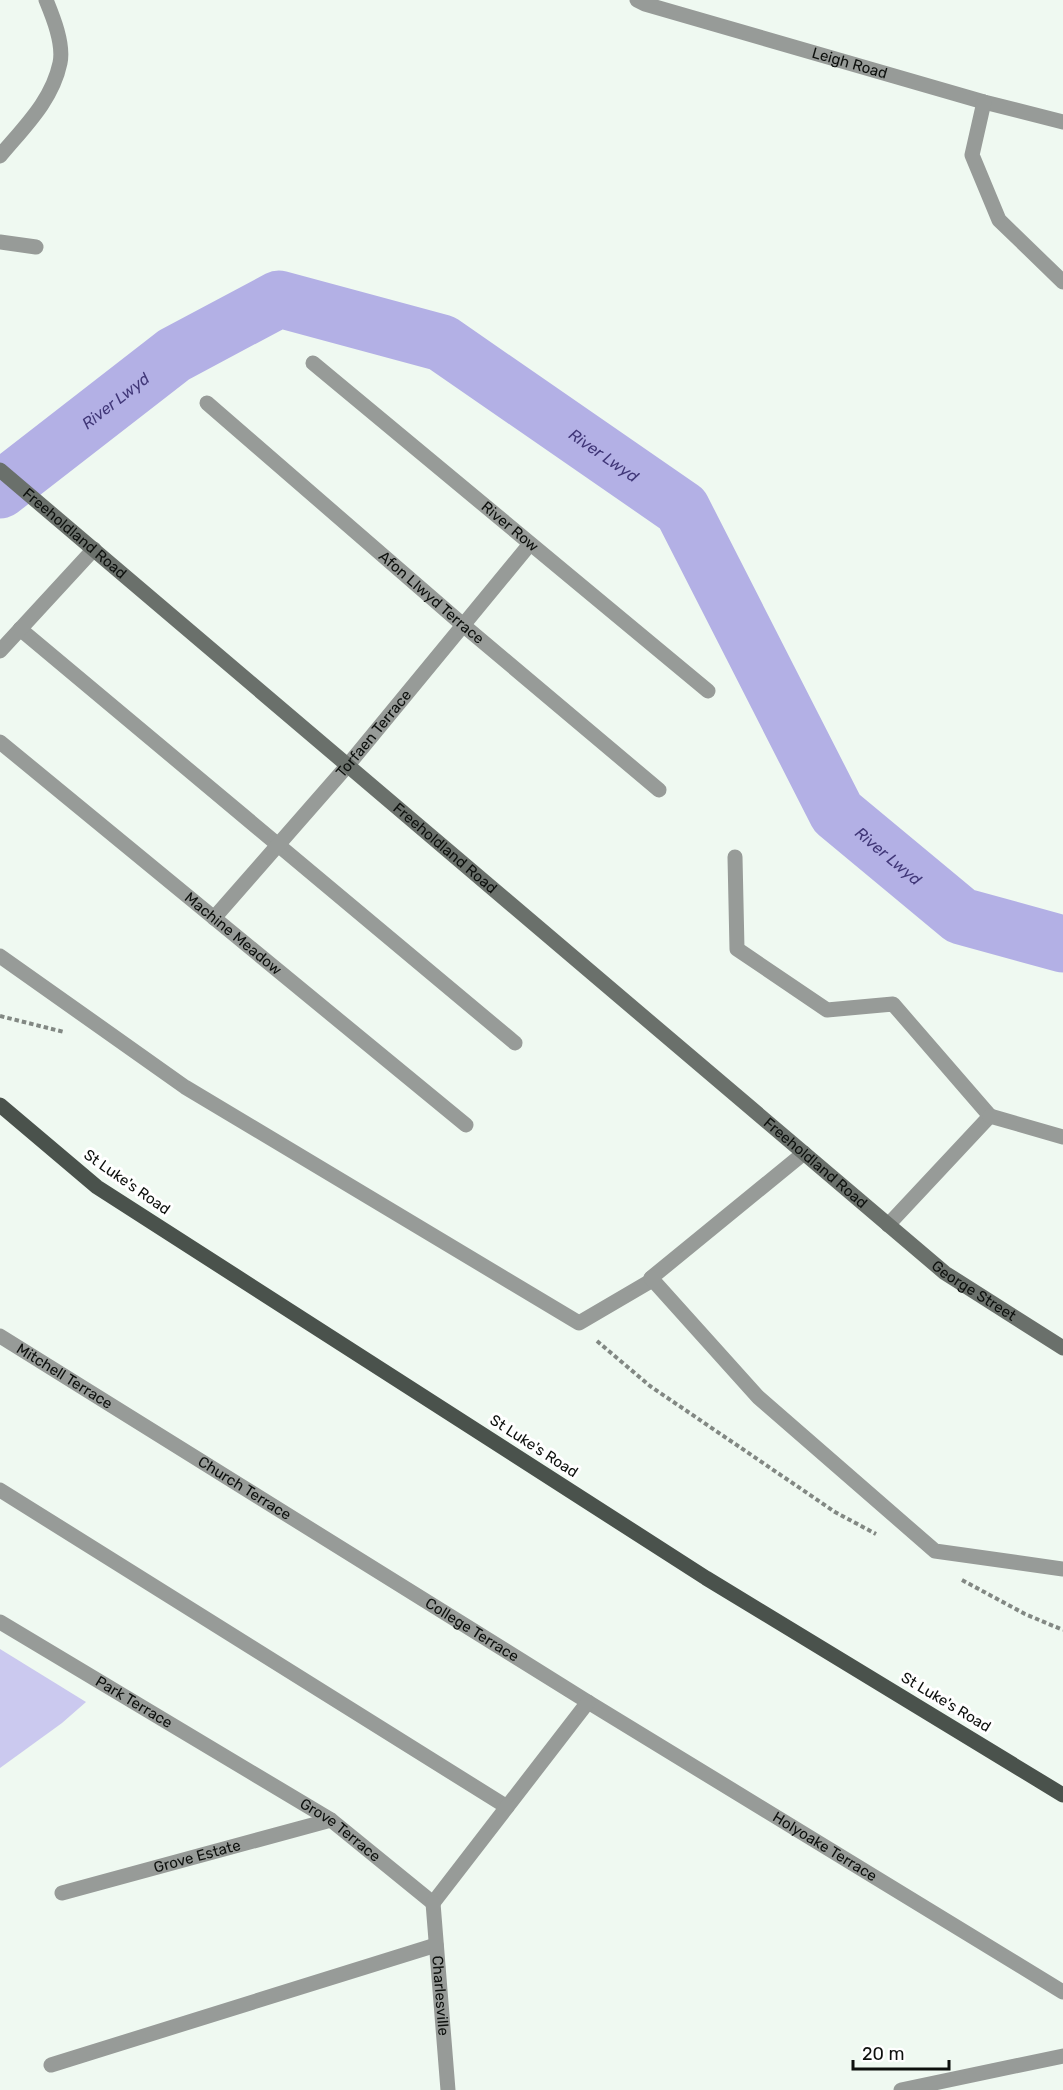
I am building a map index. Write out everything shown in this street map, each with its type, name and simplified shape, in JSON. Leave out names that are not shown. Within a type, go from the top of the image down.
[{"type":"main road","name":"Freeholdland Road","points":[[0,470],[888,1224]]},
{"type":"main road","name":"St Luke's Road","points":[[0,1105],[97,1186],[706,1578],[1063,1795]]},
{"type":"main road","name":"George Street","points":[[888,1224],[945,1273],[1063,1348]]},
{"type":"street","points":[[0,156],[45,103],[61,61],[57,28],[46,0]]},
{"type":"street","name":"Leigh Road","points":[[637,0],[984,102],[1063,122]]},
{"type":"street","points":[[984,102],[972,155],[999,219],[1063,282]]},
{"type":"street","points":[[0,242],[36,247]]},
{"type":"street","name":"River Row","points":[[313,363],[708,691]]},
{"type":"street","name":"Afon Llwyd Terrace","points":[[207,403],[463,626],[659,790]]},
{"type":"street","name":"Torfaen Terrace","points":[[214,918],[348,765],[530,544]]},
{"type":"street","points":[[0,651],[94,549]]},
{"type":"street","points":[[20,629],[514,1043]]},
{"type":"street","name":"Machine Meadow","points":[[0,742],[466,1125]]},
{"type":"street","points":[[735,857],[737,949],[826,1010],[894,1004],[990,1116],[1063,1137]]},
{"type":"street","points":[[0,956],[185,1087],[579,1323],[649,1282],[804,1153]]},
{"type":"street","points":[[888,1224],[990,1116]]},
{"type":"street","points":[[651,1278],[758,1397],[935,1551],[1063,1569]]},
{"type":"street","name":"Mitchell Terrace","points":[[0,1336],[131,1418]]},
{"type":"street","name":"Church Terrace","points":[[131,1418],[358,1559]]},
{"type":"street","points":[[0,1490],[507,1807]]},
{"type":"street","name":"College Terrace","points":[[358,1559],[588,1702]]},
{"type":"street","name":"Park Terrace","points":[[0,1622],[242,1767]]},
{"type":"street","points":[[433,1903],[588,1702]]},
{"type":"street","name":"Holyoake Terrace","points":[[588,1702],[1063,1992]]},
{"type":"street","name":"Grove Terrace","points":[[242,1767],[331,1820],[433,1903]]},
{"type":"street","name":"Grove Estate","points":[[62,1893],[331,1820]]},
{"type":"street","name":"Charlesville","points":[[433,1903],[448,2090]]},
{"type":"street","points":[[51,2065],[436,1945]]},
{"type":"street","points":[[901,2090],[1063,2056]]},
{"type":"path","points":[[0,1016],[91,1039],[104,1030]]},
{"type":"path","points":[[582,1321],[589,1334],[650,1386],[835,1512],[877,1535]]},
{"type":"path","points":[[962,1580],[1025,1614],[1063,1630]]},
{"type":"shaded area","points":[[0,1649],[86,1702],[62,1723],[0,1768]]},
{"type":"waterway","name":"River Lwyd","points":[[0,490],[174,355],[279,299],[442,343],[682,509],[837,813],[961,916],[1063,944]]}]
